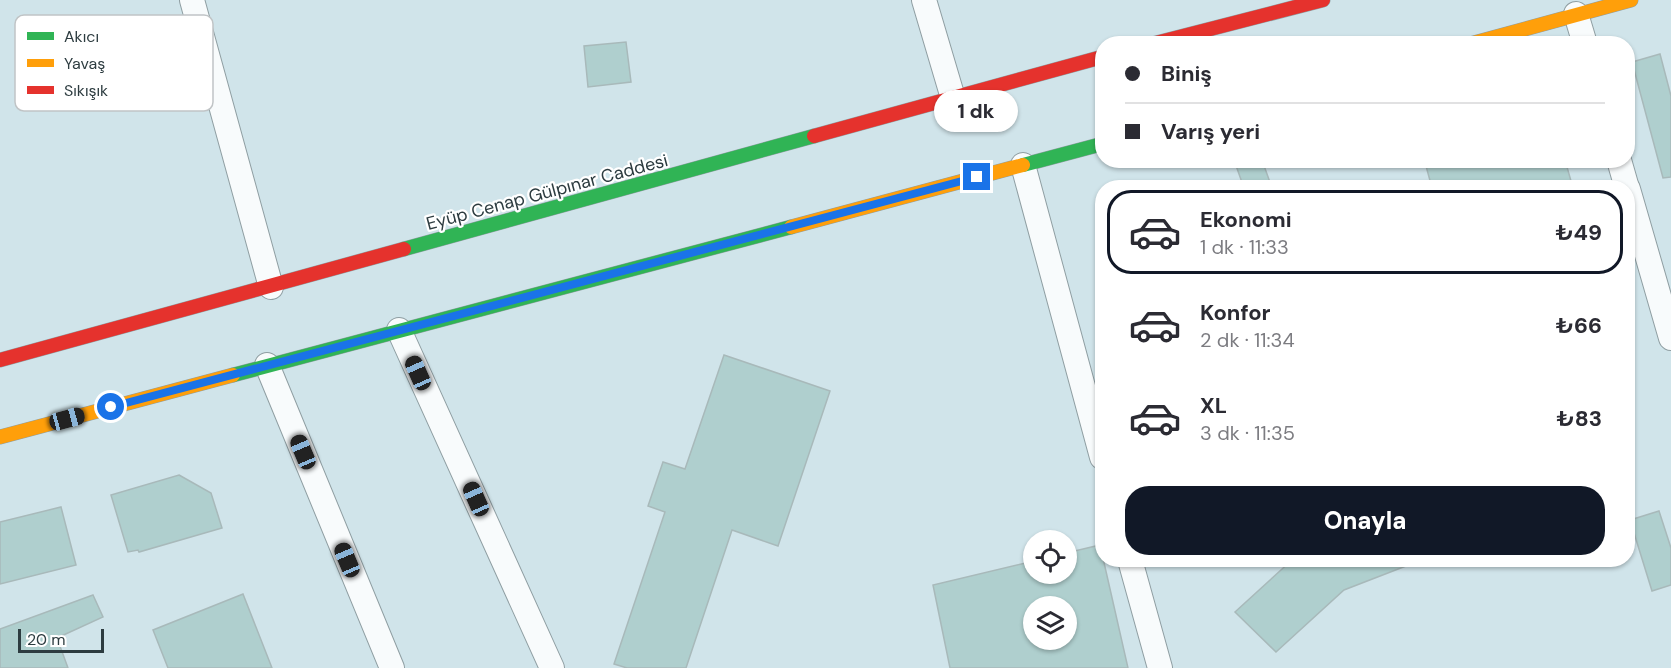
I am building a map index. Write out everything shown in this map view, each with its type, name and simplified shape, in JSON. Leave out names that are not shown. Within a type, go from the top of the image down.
[{"type":"main road","points":[[1183,36],[1323,0]]},
{"type":"main road","points":[[1498,36],[1631,0]]},
{"type":"main road","name":"Eyüp Cenap Gülpınar Caddesi","points":[[0,360],[1095,59]]},
{"type":"main road","points":[[0,437],[1095,146]]},
{"type":"street","points":[[192,0],[196,15]]},
{"type":"street","points":[[924,0],[953,98]]},
{"type":"street","points":[[1576,14],[1583,36]]},
{"type":"street","points":[[213,76],[271,287]]},
{"type":"street","points":[[1023,165],[1095,431]]},
{"type":"street","points":[[1635,215],[1671,338]]},
{"type":"street","points":[[399,330],[552,668]]},
{"type":"street","points":[[267,365],[392,668]]},
{"type":"street","points":[[1132,567],[1160,668]]},
{"type":"building","points":[[626,42],[631,82],[588,87],[584,46]]},
{"type":"building","points":[[1660,54],[1671,96],[1671,177],[1663,178],[1635,73],[1635,61]]},
{"type":"building","points":[[1237,168],[1265,168],[1269,180],[1241,180]]},
{"type":"building","points":[[1427,168],[1567,168],[1571,180],[1430,180]]},
{"type":"building","points":[[724,355],[830,391],[778,546],[732,530],[686,668],[627,668],[614,664],[665,512],[648,506],[663,462],[685,469]]},
{"type":"building","points":[[179,475],[211,493],[222,528],[139,552],[138,550],[128,552],[111,495]]},
{"type":"building","points":[[61,507],[76,565],[0,584],[0,522]]},
{"type":"building","points":[[1659,511],[1671,548],[1671,585],[1652,591],[1635,536],[1635,518]]},
{"type":"building","points":[[1095,546],[1095,567],[1105,567],[1128,668],[950,668],[933,585],[1023,564],[1023,584],[1077,584],[1077,550]]},
{"type":"building","points":[[1284,567],[1403,567],[1344,590],[1276,652],[1235,612]]},
{"type":"building","points":[[243,594],[272,668],[168,668],[153,630]]},
{"type":"building","points":[[93,595],[103,617],[57,638],[68,668],[0,668],[0,629]]},
{"type":"traffic: fast","points":[[404,249],[814,136]]},
{"type":"traffic: fast","points":[[1023,165],[1095,146]]},
{"type":"traffic: fast","points":[[233,375],[791,227]]},
{"type":"traffic: slow","points":[[1499,36],[1631,0]]},
{"type":"traffic: slow","points":[[791,227],[1023,165]]},
{"type":"traffic: slow","points":[[0,437],[233,375]]},
{"type":"traffic: jam","points":[[1183,36],[1323,0]]},
{"type":"traffic: jam","points":[[814,136],[1095,59]]},
{"type":"traffic: jam","points":[[0,360],[404,249]]},
{"type":"route","points":[[111,407],[977,177]]}]
